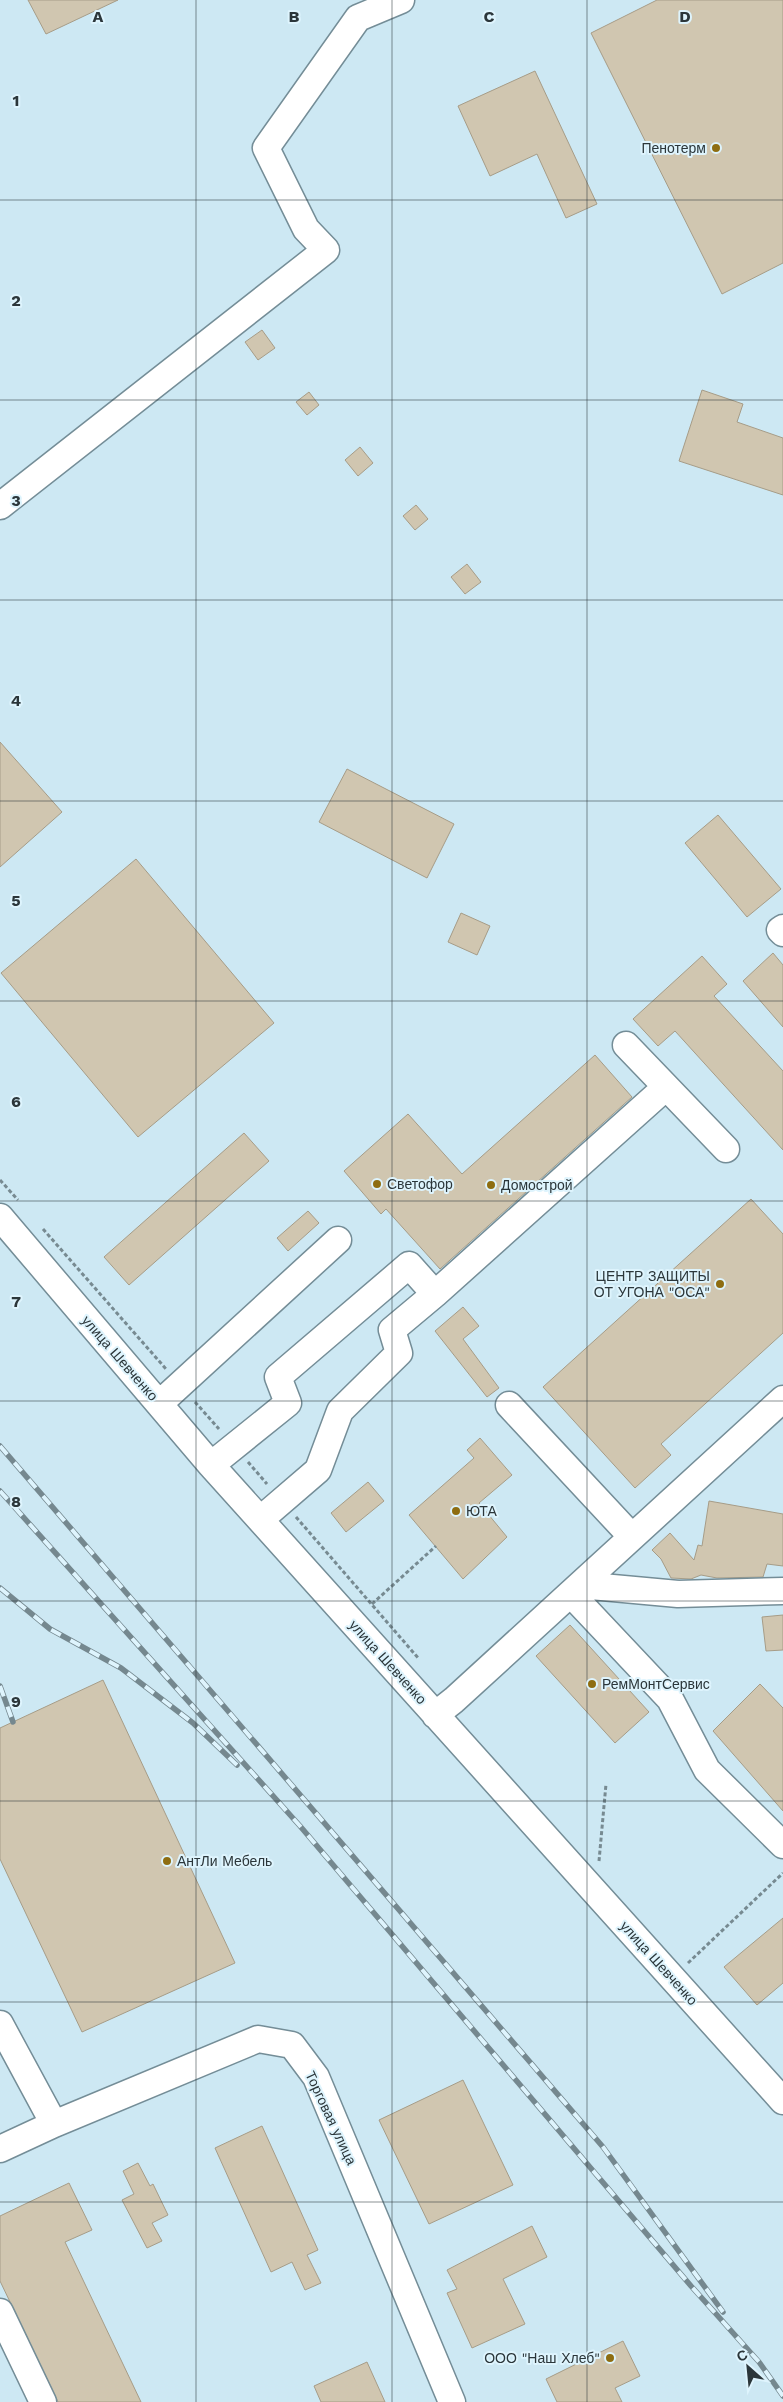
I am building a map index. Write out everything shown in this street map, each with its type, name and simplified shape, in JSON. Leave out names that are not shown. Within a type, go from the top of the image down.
[{"type":"street","points":[[0,506],[326,250],[306,229],[266,148],[352,9],[401,0]]},
{"type":"street","points":[[783,928],[780,930],[783,934]]},
{"type":"street","points":[[626,1045],[726,1148]]},
{"type":"street","points":[[261,1519],[318,1470],[340,1411],[399,1353],[392,1330],[435,1294],[666,1087]]},
{"type":"street","name":"улица Шевченко","points":[[0,1217],[211,1465],[783,2101]]},
{"type":"street","points":[[159,1404],[338,1240]]},
{"type":"street","points":[[211,1465],[288,1403],[278,1377],[409,1265],[435,1294]]},
{"type":"street","points":[[435,1715],[497,1676],[576,1589],[783,1399]]},
{"type":"street","points":[[509,1405],[632,1537]]},
{"type":"street","points":[[576,1589],[678,1594],[783,1591]]},
{"type":"street","points":[[576,1589],[670,1699],[707,1770],[783,1845]]},
{"type":"street","points":[[0,2024],[54,2124]]},
{"type":"street","name":"Торговая улица","points":[[0,2149],[54,2124],[258,2039],[292,2045],[316,2077],[452,2402]]},
{"type":"street","points":[[0,2312],[43,2402]]},
{"type":"path","points":[[372,1604],[436,1546]]},
{"type":"path","points":[[598,1870],[606,1784]]},
{"type":"path","points":[[684,1966],[783,1873]]},
{"type":"building","points":[[28,0],[118,0],[46,34]]},
{"type":"building","name":"Пенотерм","points":[[657,0],[783,0],[783,263],[722,294],[591,33]]},
{"type":"building","points":[[535,71],[597,204],[566,218],[537,154],[490,176],[458,106]]},
{"type":"building","points":[[262,330],[275,348],[258,360],[245,342]]},
{"type":"building","points":[[702,390],[743,404],[737,422],[783,438],[783,495],[679,461]]},
{"type":"building","points":[[309,392],[319,405],[307,415],[296,402]]},
{"type":"building","points":[[360,447],[373,463],[358,476],[345,460]]},
{"type":"building","points":[[416,505],[428,519],[415,530],[403,516]]},
{"type":"building","points":[[467,564],[481,582],[465,594],[451,577]]},
{"type":"building","points":[[0,742],[62,812],[0,867]]},
{"type":"building","points":[[347,769],[454,824],[427,878],[319,822]]},
{"type":"building","points":[[718,815],[781,889],[747,917],[685,843]]},
{"type":"building","points":[[136,859],[274,1023],[138,1137],[1,973]]},
{"type":"building","points":[[461,913],[490,926],[477,955],[448,942]]},
{"type":"building","points":[[773,953],[783,965],[783,1027],[743,981]]},
{"type":"building","points":[[702,956],[727,984],[714,996],[783,1071],[783,1150],[675,1031],[658,1046],[633,1019]]},
{"type":"building","points":[[595,1055],[632,1097],[440,1269],[386,1209],[381,1214],[344,1171],[408,1114],[462,1174]]},
{"type":"building","points":[[244,1133],[269,1161],[129,1285],[104,1257]]},
{"type":"building","name":"ЦЕНТР ЗАЩИТЫ ОТ УГОНА \"ОСА\"","points":[[751,1199],[783,1234],[783,1333],[661,1444],[671,1455],[635,1488],[543,1387]]},
{"type":"building","points":[[308,1211],[319,1223],[288,1251],[277,1238]]},
{"type":"building","points":[[463,1307],[479,1326],[463,1339],[499,1388],[487,1397],[435,1331]]},
{"type":"building","points":[[480,1438],[512,1475],[479,1503],[507,1537],[463,1579],[409,1515],[474,1458],[467,1450]]},
{"type":"building","points":[[368,1482],[384,1501],[346,1532],[331,1513]]},
{"type":"building","points":[[709,1501],[783,1514],[783,1566],[767,1564],[763,1577],[717,1578],[701,1575],[691,1579],[671,1578],[661,1559],[652,1550],[670,1533],[694,1560],[698,1545],[702,1546]]},
{"type":"building","points":[[783,1615],[783,1650],[766,1651],[762,1617]]},
{"type":"building","name":"РемМонтСервис","points":[[570,1625],[649,1712],[615,1743],[536,1656]]},
{"type":"building","points":[[103,1680],[235,1963],[82,2032],[0,1859],[0,1728]]},
{"type":"building","points":[[760,1684],[783,1708],[783,1811],[713,1731]]},
{"type":"building","points":[[783,1918],[783,1983],[757,2005],[724,1967]]},
{"type":"building","points":[[463,2080],[513,2185],[429,2224],[379,2120]]},
{"type":"building","points":[[262,2126],[318,2250],[307,2255],[321,2283],[305,2290],[292,2262],[271,2272],[215,2148]]},
{"type":"building","points":[[138,2163],[150,2186],[153,2184],[168,2215],[152,2223],[162,2241],[147,2248],[122,2200],[134,2194],[123,2171]]},
{"type":"building","points":[[69,2183],[92,2230],[65,2242],[141,2402],[58,2402],[0,2281],[0,2216]]},
{"type":"building","points":[[532,2226],[547,2257],[503,2279],[525,2324],[472,2348],[447,2293],[457,2289],[447,2270]]},
{"type":"building","name":"ООО \"Наш Хлеб\"","points":[[623,2341],[640,2376],[615,2388],[622,2402],[557,2402],[546,2379]]},
{"type":"building","points":[[367,2362],[385,2402],[321,2402],[314,2386]]},
{"type":"railway","points":[[0,1446],[603,2147],[723,2312]]},
{"type":"railway","points":[[0,1491],[300,1826],[691,2286],[759,2362],[783,2396]]},
{"type":"railway","points":[[0,1588],[50,1629],[121,1668],[193,1723],[237,1765]]},
{"type":"railway","points":[[0,1686],[13,1722]]},
{"type":"place","name":"Пенотерм","points":[[716,148]]},
{"type":"place","name":"Светофор","points":[[377,1184]]},
{"type":"place","name":"Домострой","points":[[491,1185]]},
{"type":"place","name":"ЦЕНТР ЗАЩИТЫ ОТ УГОНА \"ОСА\"","points":[[720,1284]]},
{"type":"place","name":"ЮТА","points":[[456,1511]]},
{"type":"place","name":"РемМонтСервис","points":[[592,1684]]},
{"type":"place","name":"АнтЛи Мебель","points":[[167,1861]]},
{"type":"place","name":"ООО \"Наш Хлеб\"","points":[[610,2358]]}]
